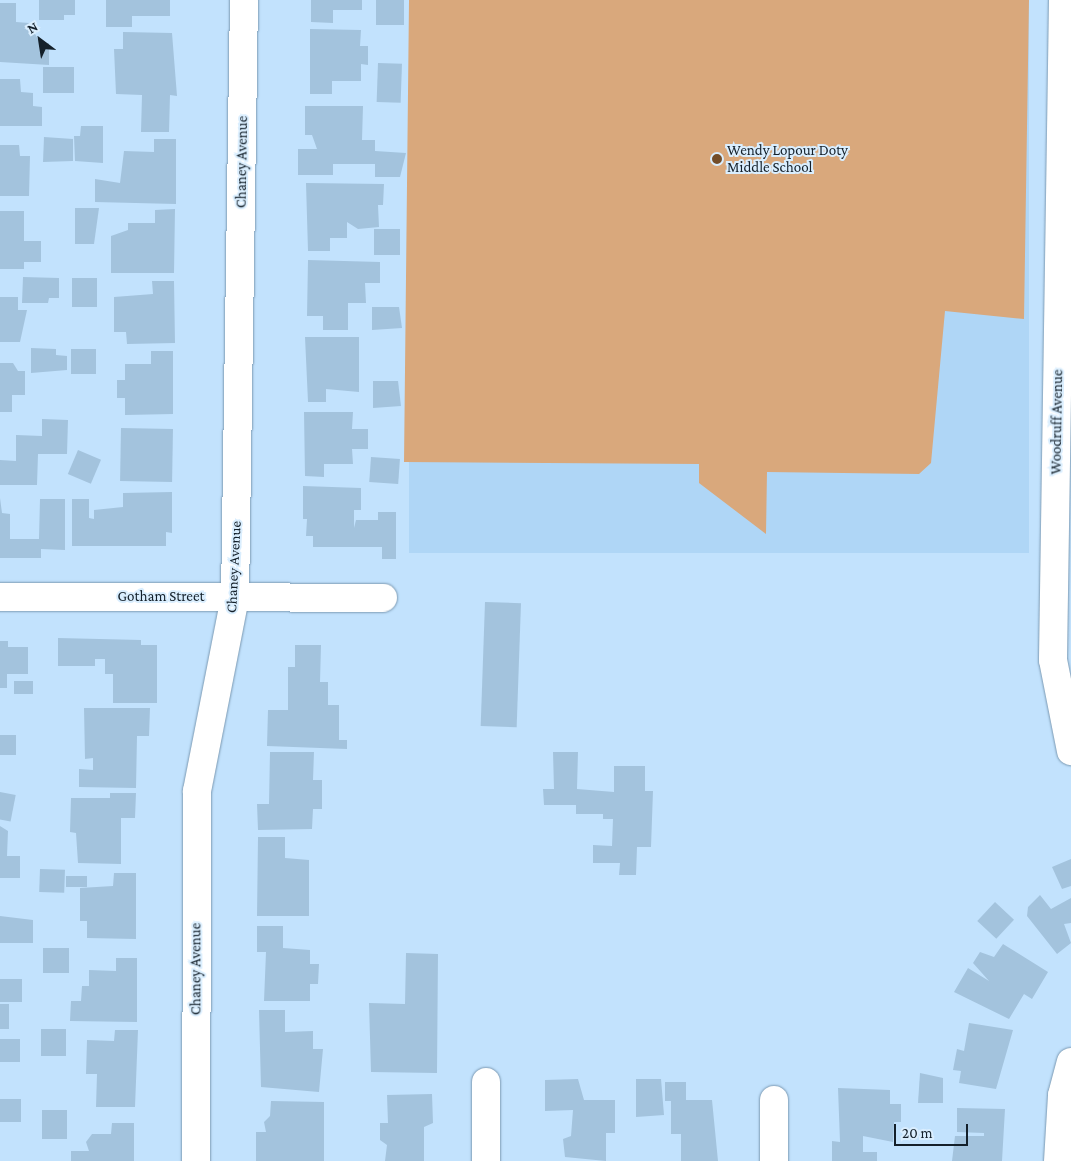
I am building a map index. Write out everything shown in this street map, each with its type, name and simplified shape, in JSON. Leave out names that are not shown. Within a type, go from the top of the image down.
[{"type":"street","name":"Chaney Avenue","points":[[196,1161],[197,791],[235,598],[244,0]]},
{"type":"street","name":"Woodruff Avenue","points":[[1063,0],[1065,251],[1063,599],[1056,688],[1071,751]]},
{"type":"street","name":"Gotham Street","points":[[0,596],[383,598]]},
{"type":"street","points":[[1058,1161],[1059,1114],[1071,1062]]},
{"type":"street","points":[[486,1082],[486,1161]]},
{"type":"street","points":[[774,1100],[774,1161]]},
{"type":"shaded area","name":"Wendy Lopour Doty Middle School","points":[[409,0],[1029,0],[1029,553],[409,553]]},
{"type":"shaded area","name":"Wendy Lopour Doty Middle School","points":[[409,0],[1029,0],[1024,319],[945,311],[931,463],[919,474],[767,472],[766,534],[699,483],[699,464],[404,462]]},
{"type":"building","points":[[39,0],[75,0],[75,15],[64,15],[64,20],[39,20]]},
{"type":"building","points":[[106,0],[170,0],[170,16],[132,16],[132,27],[106,27]]},
{"type":"building","points":[[311,0],[362,0],[362,10],[333,10],[333,23],[311,22]]},
{"type":"building","points":[[376,0],[404,0],[404,25],[376,25]]},
{"type":"building","points":[[0,3],[16,3],[16,22],[29,23],[40,43],[49,43],[49,65],[0,62]]},
{"type":"building","points":[[310,29],[361,30],[360,46],[368,46],[368,65],[361,64],[361,81],[332,81],[332,94],[310,94]]},
{"type":"building","points":[[123,32],[172,33],[177,96],[170,95],[169,132],[141,132],[142,95],[116,94],[114,49],[123,49]]},
{"type":"building","points":[[378,63],[402,64],[401,103],[377,102]]},
{"type":"building","points":[[43,67],[74,67],[74,93],[43,93]]},
{"type":"building","points":[[0,79],[20,79],[21,92],[33,93],[33,106],[42,107],[42,126],[0,126]]},
{"type":"building","points":[[305,106],[363,106],[362,140],[375,140],[375,151],[406,153],[400,177],[375,177],[375,164],[333,164],[333,175],[298,175],[298,149],[317,149],[312,135],[305,135]]},
{"type":"building","points":[[81,126],[103,126],[103,163],[75,161],[74,136],[80,136]]},
{"type":"building","points":[[44,137],[73,139],[73,161],[43,162]]},
{"type":"building","points":[[154,139],[176,139],[176,204],[95,202],[95,179],[120,183],[124,151],[154,152]]},
{"type":"building","points":[[0,145],[19,145],[20,156],[30,156],[29,196],[0,196]]},
{"type":"building","points":[[306,183],[384,184],[383,205],[378,205],[379,227],[358,229],[347,222],[347,238],[330,238],[330,251],[308,251]]},
{"type":"building","points":[[75,208],[99,208],[94,244],[75,244]]},
{"type":"building","points":[[175,209],[174,273],[111,273],[111,236],[128,230],[128,223],[155,223],[155,210]]},
{"type":"building","points":[[0,211],[24,211],[24,241],[41,241],[41,262],[24,262],[24,269],[0,269]]},
{"type":"building","points":[[374,229],[400,229],[400,255],[374,255]]},
{"type":"building","points":[[308,260],[380,262],[380,283],[365,283],[366,303],[348,303],[348,330],[323,330],[323,316],[307,316]]},
{"type":"building","points":[[23,277],[59,278],[59,298],[49,298],[48,303],[22,303]]},
{"type":"building","points":[[72,278],[97,278],[97,307],[72,307]]},
{"type":"building","points":[[152,281],[174,281],[175,343],[127,344],[126,332],[114,332],[114,297],[153,294]]},
{"type":"building","points":[[0,297],[18,297],[18,310],[27,310],[20,342],[0,342]]},
{"type":"building","points":[[372,307],[399,307],[402,328],[372,330]]},
{"type":"building","points":[[305,337],[359,337],[359,392],[326,389],[326,402],[308,402]]},
{"type":"building","points":[[31,348],[56,349],[56,355],[67,356],[67,370],[31,373]]},
{"type":"building","points":[[71,349],[96,349],[96,374],[71,374]]},
{"type":"building","points":[[151,351],[173,351],[173,414],[125,415],[125,398],[117,398],[117,380],[125,380],[125,364],[151,364]]},
{"type":"building","points":[[0,363],[13,363],[18,371],[25,371],[25,395],[12,395],[12,412],[0,412]]},
{"type":"building","points":[[373,381],[398,381],[401,406],[373,408]]},
{"type":"building","points":[[304,412],[353,412],[352,429],[368,429],[368,449],[352,449],[353,464],[324,464],[324,477],[305,476]]},
{"type":"building","points":[[42,419],[68,420],[67,454],[38,454],[37,485],[0,485],[0,460],[16,461],[16,435],[42,436]]},
{"type":"building","points":[[121,428],[173,429],[172,482],[120,481]]},
{"type":"building","points":[[78,450],[101,460],[91,484],[68,474]]},
{"type":"building","points":[[371,457],[400,459],[398,484],[369,482]]},
{"type":"building","points":[[303,486],[361,488],[361,510],[354,510],[354,528],[356,520],[378,520],[378,512],[396,512],[396,559],[382,559],[382,547],[313,547],[313,536],[306,536],[307,519],[303,519]]},
{"type":"building","points":[[172,492],[172,533],[166,532],[166,546],[72,546],[72,499],[89,499],[89,518],[94,519],[94,510],[123,507],[123,493]]},
{"type":"building","points":[[0,498],[2,513],[10,514],[10,539],[39,539],[40,499],[65,499],[65,550],[41,549],[41,558],[0,558]]},
{"type":"building","points":[[485,602],[521,603],[517,727],[481,726]]},
{"type":"building","points":[[58,638],[141,640],[141,645],[157,645],[157,703],[113,703],[113,674],[105,674],[105,659],[95,659],[95,666],[58,666]]},
{"type":"building","points":[[0,641],[8,641],[8,647],[28,647],[28,674],[7,674],[7,688],[0,688]]},
{"type":"building","points":[[295,645],[321,645],[320,682],[328,682],[328,705],[339,705],[339,740],[347,740],[347,749],[267,746],[268,710],[288,710],[288,667],[295,667]]},
{"type":"building","points":[[14,681],[33,681],[33,694],[14,694]]},
{"type":"building","points":[[84,708],[150,708],[149,736],[137,736],[136,788],[79,787],[79,769],[93,770],[93,758],[85,759]]},
{"type":"building","points":[[0,735],[16,735],[16,755],[0,755]]},
{"type":"building","points":[[270,752],[314,752],[313,780],[322,780],[322,809],[313,809],[312,829],[258,830],[257,804],[269,804]]},
{"type":"building","points":[[553,752],[578,752],[577,789],[614,792],[614,766],[645,766],[645,791],[653,791],[651,847],[637,847],[636,875],[619,875],[620,863],[593,863],[593,845],[612,846],[613,819],[603,819],[603,814],[576,814],[576,805],[544,805],[543,789],[554,789]]},
{"type":"building","points":[[0,792],[16,795],[11,822],[0,820]]},
{"type":"building","points":[[110,793],[136,793],[135,818],[121,818],[121,864],[78,863],[76,833],[70,832],[71,798],[110,798]]},
{"type":"building","points":[[0,826],[8,831],[7,856],[20,856],[20,878],[0,878]]},
{"type":"building","points":[[258,837],[285,837],[285,858],[309,860],[309,916],[257,916]]},
{"type":"building","points":[[1071,859],[1071,886],[1062,889],[1052,867]]},
{"type":"building","points":[[40,869],[65,870],[64,893],[39,892]]},
{"type":"building","points":[[114,873],[136,873],[136,939],[87,938],[87,921],[80,921],[80,888],[113,886]]},
{"type":"building","points":[[66,876],[87,876],[87,887],[66,887]]},
{"type":"building","points":[[1040,895],[1051,909],[1071,898],[1071,923],[1064,924],[1071,943],[1057,954],[1027,916],[1028,907]]},
{"type":"building","points":[[995,902],[1014,920],[996,939],[977,921]]},
{"type":"building","points":[[0,916],[33,920],[33,943],[0,943]]},
{"type":"building","points":[[257,926],[283,926],[283,948],[310,950],[310,964],[319,964],[318,984],[310,984],[310,1001],[264,1001],[266,952],[257,952]]},
{"type":"building","points":[[1003,944],[1048,972],[1032,999],[1024,994],[1009,1019],[954,992],[968,968],[989,981],[973,963],[980,952],[994,957]]},
{"type":"building","points":[[43,948],[69,948],[69,973],[43,973]]},
{"type":"building","points":[[406,953],[438,954],[437,1073],[371,1072],[369,1003],[405,1004]]},
{"type":"building","points":[[116,958],[137,958],[137,1022],[70,1021],[71,1001],[81,1001],[82,986],[89,986],[89,970],[116,971]]},
{"type":"building","points":[[0,979],[22,979],[22,1002],[0,1002]]},
{"type":"building","points":[[0,1004],[9,1004],[9,1029],[0,1029]]},
{"type":"building","points":[[259,1010],[285,1010],[285,1032],[313,1031],[313,1049],[323,1049],[319,1092],[261,1087]]},
{"type":"building","points":[[969,1023],[1013,1030],[996,1089],[959,1083],[961,1071],[953,1070],[957,1049],[964,1051]]},
{"type":"building","points":[[41,1029],[66,1029],[66,1056],[41,1056]]},
{"type":"building","points":[[115,1030],[138,1030],[135,1107],[96,1107],[97,1074],[86,1074],[87,1040],[114,1041]]},
{"type":"building","points":[[0,1039],[20,1039],[20,1062],[0,1062]]},
{"type":"building","points":[[920,1073],[943,1078],[943,1103],[918,1103]]},
{"type":"building","points":[[578,1079],[584,1100],[615,1100],[615,1133],[606,1133],[606,1161],[565,1157],[563,1139],[571,1136],[573,1110],[545,1111],[545,1080]]},
{"type":"building","points":[[636,1079],[661,1079],[664,1115],[636,1117]]},
{"type":"building","points":[[665,1082],[686,1082],[686,1100],[712,1100],[718,1161],[681,1161],[681,1134],[671,1134],[671,1101],[665,1101]]},
{"type":"building","points":[[838,1088],[890,1090],[890,1104],[901,1104],[901,1122],[894,1122],[893,1142],[863,1136],[863,1152],[877,1152],[877,1161],[832,1161],[832,1141],[840,1142]]},
{"type":"building","points":[[432,1094],[433,1123],[424,1127],[424,1161],[385,1161],[387,1145],[380,1140],[380,1123],[388,1123],[387,1095]]},
{"type":"building","points":[[0,1099],[21,1099],[21,1122],[0,1122]]},
{"type":"building","points":[[271,1101],[324,1102],[324,1161],[256,1161],[256,1132],[266,1132],[264,1122],[270,1116]]},
{"type":"building","points":[[957,1108],[1005,1109],[1002,1161],[952,1161],[955,1136],[984,1136],[984,1133],[957,1132]]},
{"type":"building","points":[[42,1110],[67,1110],[67,1139],[42,1139]]},
{"type":"building","points":[[112,1123],[134,1123],[134,1161],[71,1161],[71,1151],[89,1151],[86,1142],[92,1134],[111,1134]]},
{"type":"place","name":"Wendy Lopour Doty Middle School","points":[[717,159]]}]
